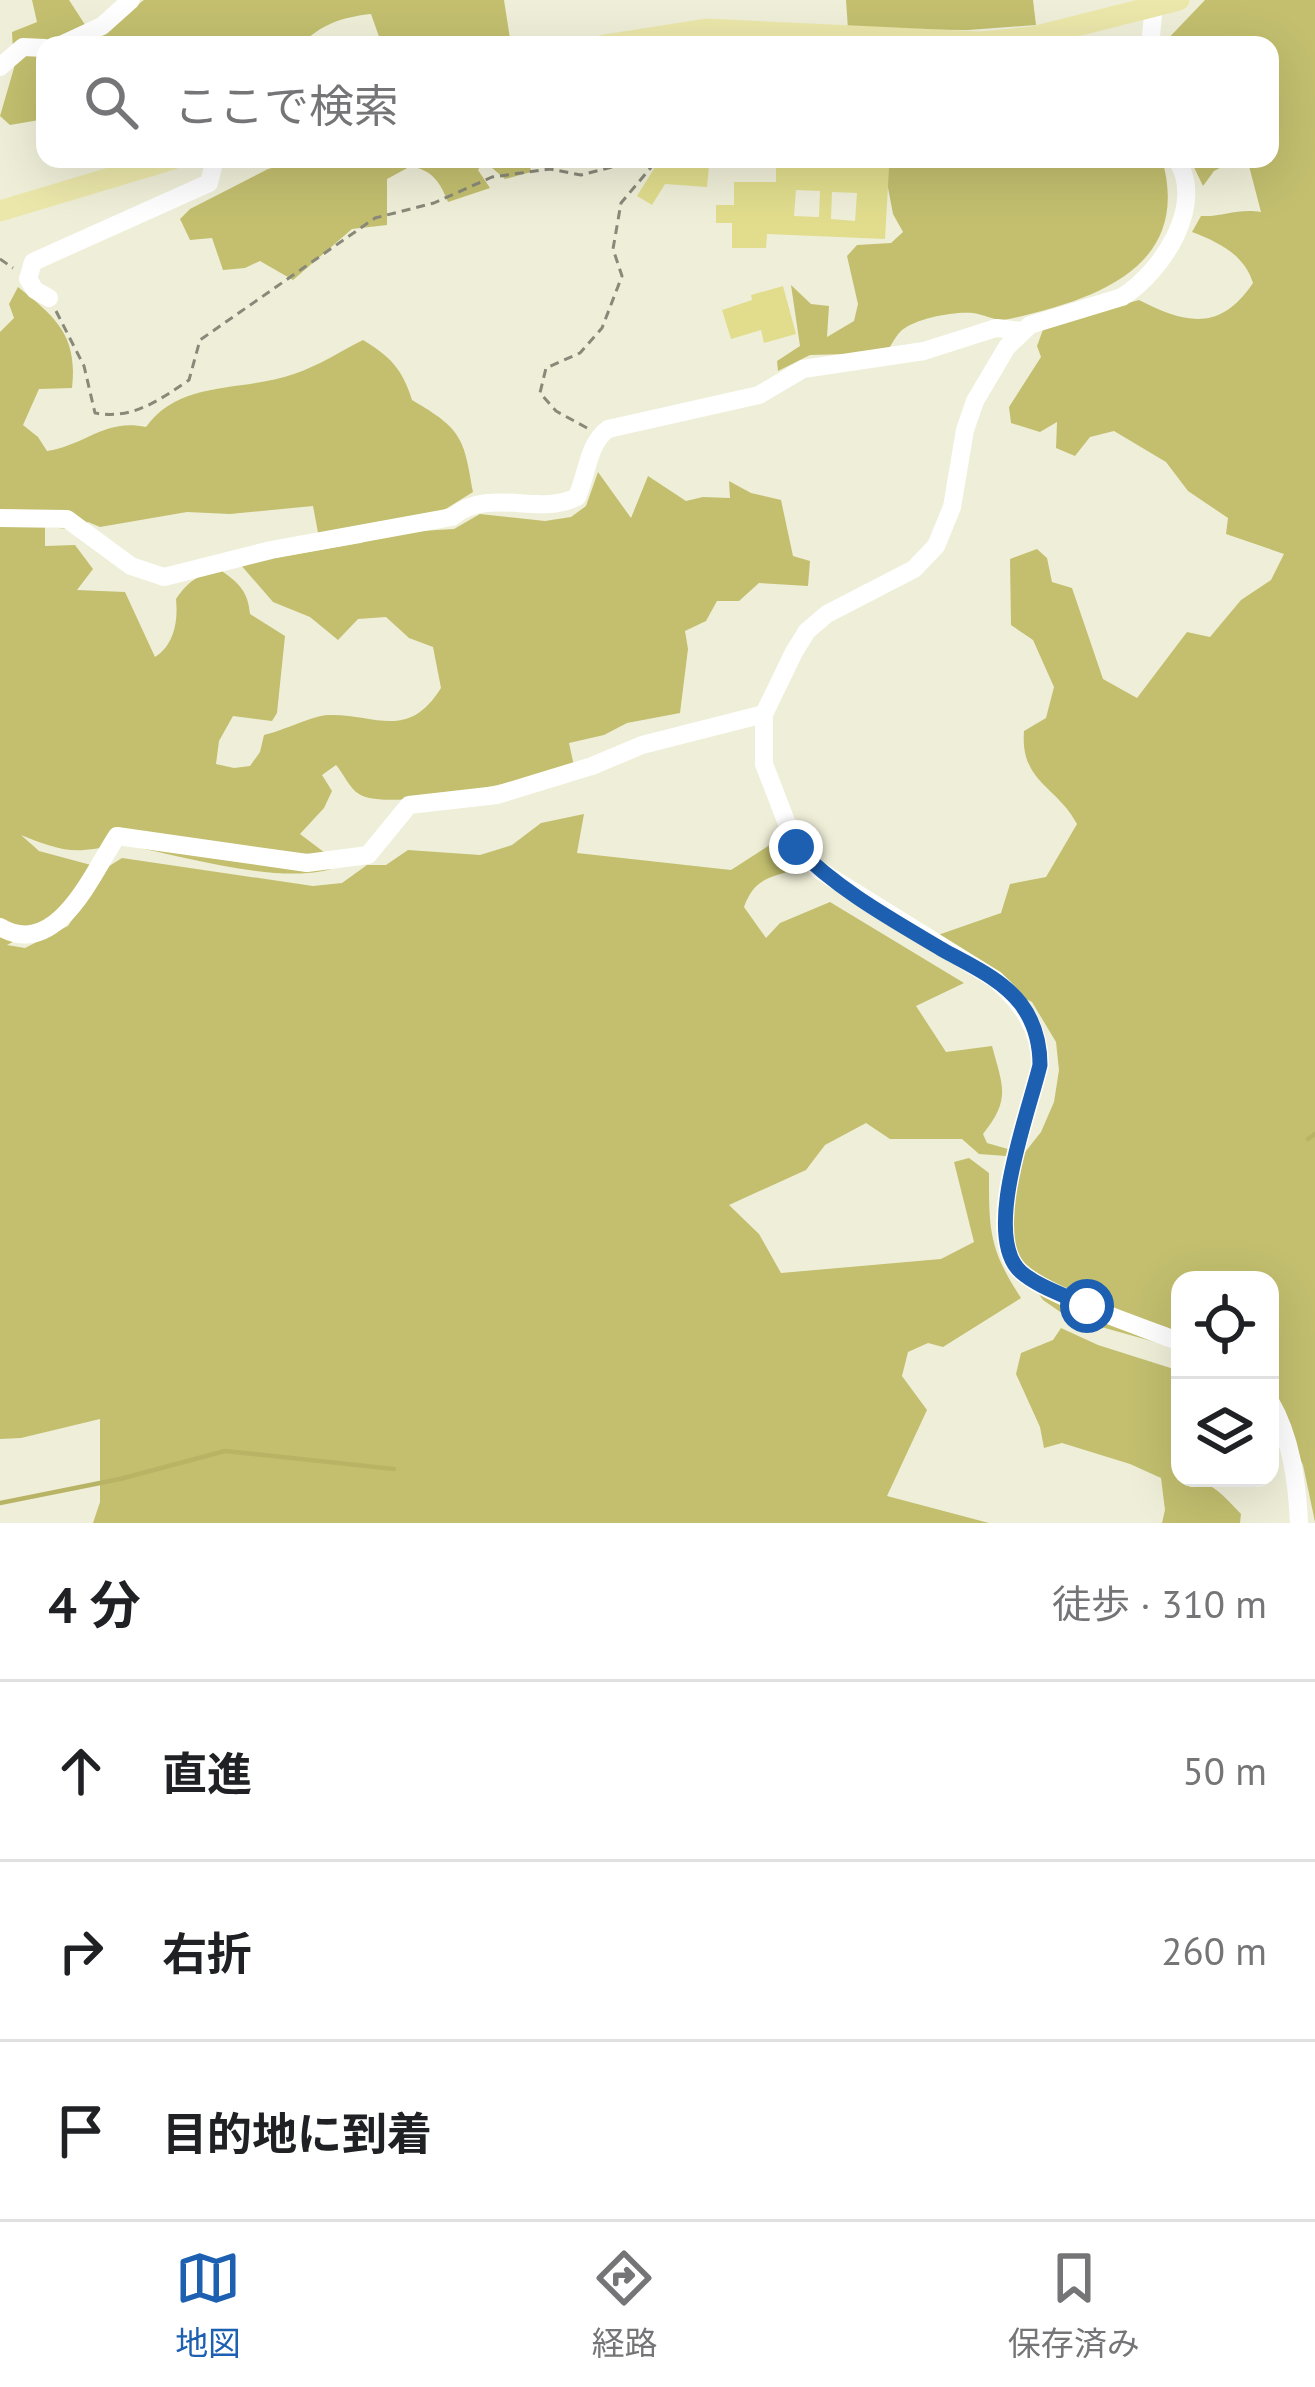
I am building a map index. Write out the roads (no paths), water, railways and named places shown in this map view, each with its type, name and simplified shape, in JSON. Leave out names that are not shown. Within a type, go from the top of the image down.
[{"type":"main road","points":[[1037,36],[1164,2]]},
{"type":"main road","points":[[658,36],[706,28],[863,36]]},
{"type":"main road","points":[[0,211],[143,168]]},
{"type":"street","points":[[80,36],[102,26],[131,0]]},
{"type":"street","points":[[1153,36],[1164,2]]},
{"type":"street","points":[[0,67],[23,46],[36,47]]},
{"type":"street","points":[[49,298],[34,290],[28,279],[33,262],[209,183],[212,168]]},
{"type":"street","points":[[1171,1339],[1087,1306],[1020,1271],[1006,1250],[1004,1223],[1040,1065],[1034,1025],[1019,1001],[996,980],[851,893],[796,847],[764,764],[764,714],[807,631],[848,600],[914,569],[936,546],[952,507],[965,430],[975,401],[994,364],[1022,331],[1062,313],[1122,297],[1147,277],[1169,244],[1186,203],[1188,186],[1180,168]]},
{"type":"street","points":[[0,518],[67,519],[131,566],[164,577],[271,550],[452,517],[475,503],[511,500],[561,505],[577,497],[599,435],[634,422],[678,416],[759,394],[803,369],[924,351],[996,328],[1022,331]]},
{"type":"street","points":[[0,927],[11,933],[41,933],[60,924],[117,836],[307,863],[368,855],[409,805],[497,795],[642,745],[764,714]]},
{"type":"street","points":[[1279,1417],[1291,1455],[1299,1523]]},
{"type":"waterway","points":[[1308,1139],[1315,1134]]},
{"type":"waterway","points":[[0,1503],[120,1479],[225,1451],[394,1469]]}]
